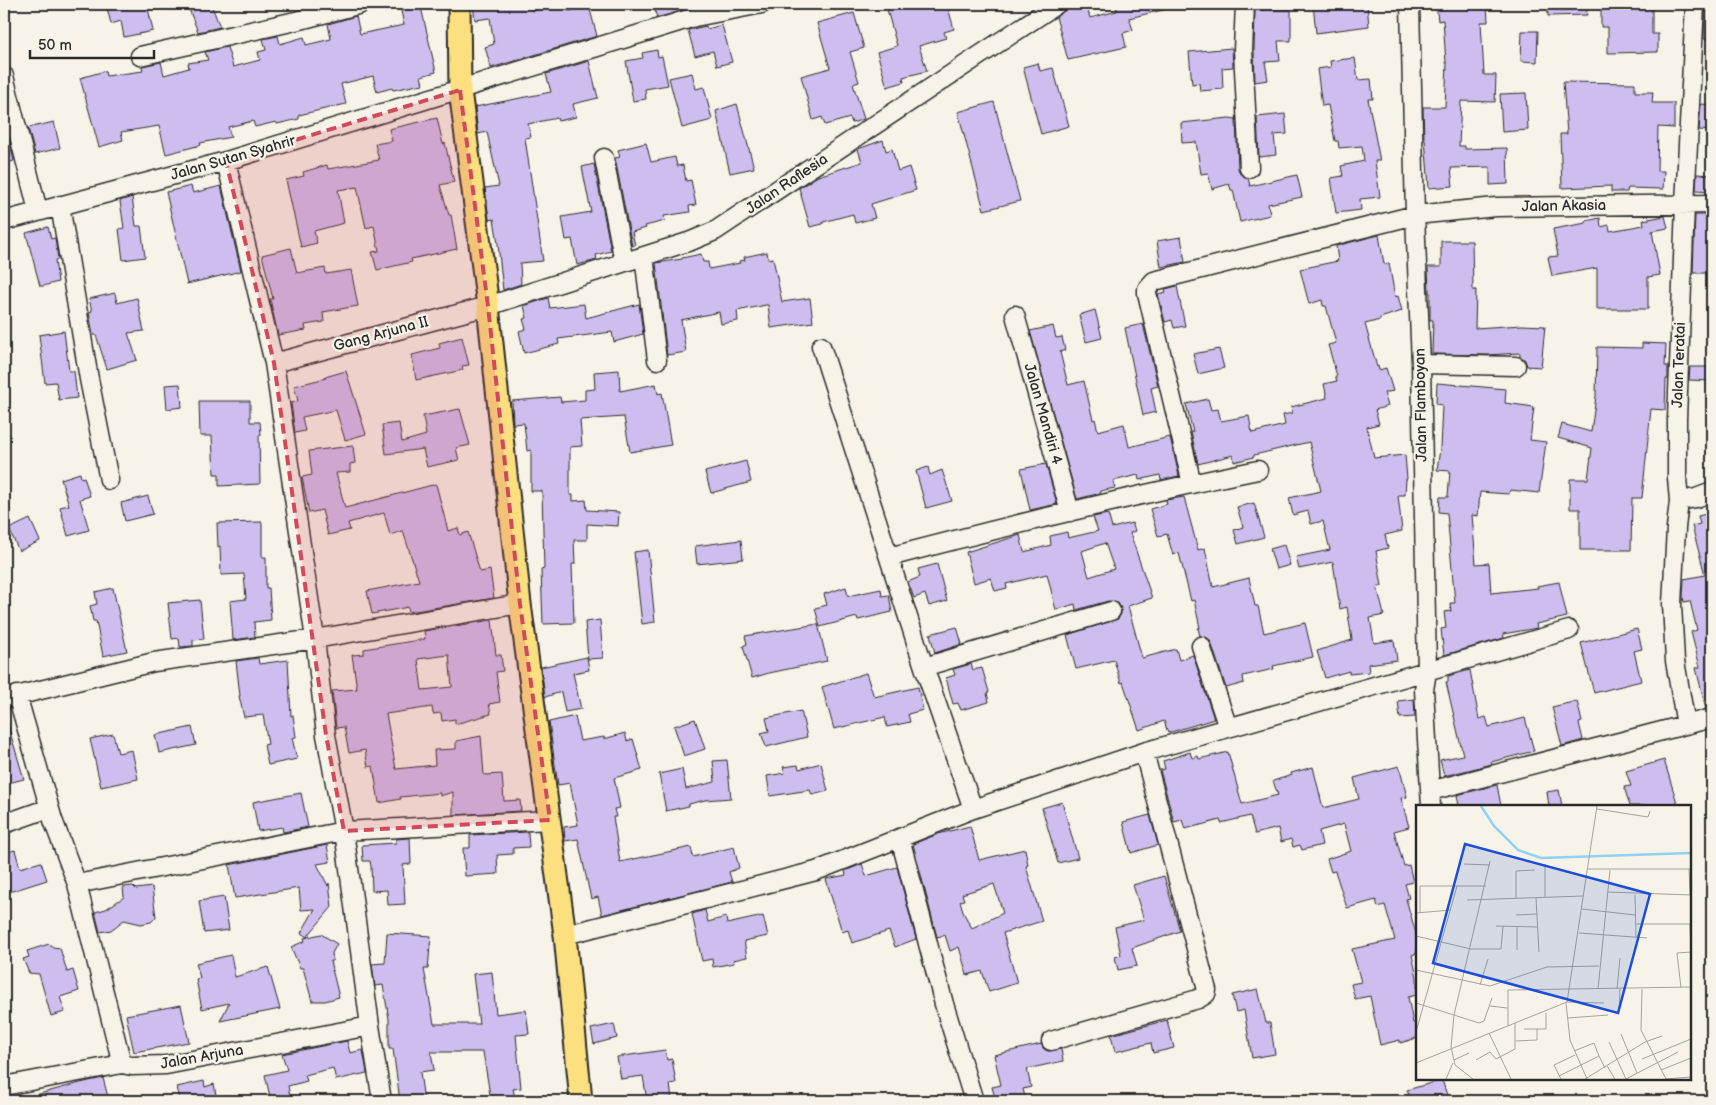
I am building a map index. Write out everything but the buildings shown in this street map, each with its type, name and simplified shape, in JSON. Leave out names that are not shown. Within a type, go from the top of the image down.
[{"type":"main road","points":[[459,4],[460,90],[488,306],[520,604],[565,935],[581,1101]]},
{"type":"street","points":[[140,56],[300,20],[361,4]]},
{"type":"street","name":"Jalan Sutan Syahrir","points":[[4,221],[226,162],[695,17],[762,4]]},
{"type":"street","name":"Jalan Raflesia","points":[[488,306],[691,241],[715,231],[1057,4]]},
{"type":"street","points":[[1245,4],[1243,50],[1249,168]]},
{"type":"street","name":"Jalan Flamboyan","points":[[1410,4],[1421,364],[1427,671],[1424,690],[1431,798]]},
{"type":"street","name":"Jalan Teratai","points":[[1686,725],[1674,662],[1672,604],[1679,501],[1677,419],[1684,205],[1695,4]]},
{"type":"street","points":[[4,76],[38,211]]},
{"type":"street","points":[[604,158],[624,262]]},
{"type":"street","points":[[226,162],[274,363],[315,639],[326,735],[344,831],[382,1101]]},
{"type":"street","name":"Jalan Akasia","points":[[1192,484],[1147,293],[1150,284],[1154,281],[1415,215],[1496,207],[1712,204]]},
{"type":"street","points":[[60,205],[89,379],[109,480]]},
{"type":"street","points":[[644,256],[657,360]]},
{"type":"street","name":"Gang Arjuna II","points":[[274,363],[488,306]]},
{"type":"street","name":"Jalan Mandiri 4","points":[[1015,315],[1070,512]]},
{"type":"street","points":[[821,346],[924,667],[973,809]]},
{"type":"street","points":[[1421,364],[1516,366]]},
{"type":"street","points":[[889,557],[1070,512],[1258,470]]},
{"type":"street","points":[[1679,501],[1696,498],[1712,492]]},
{"type":"street","points":[[122,1064],[77,884],[11,697],[154,662],[315,639],[520,604]]},
{"type":"street","points":[[924,667],[1111,611]]},
{"type":"street","points":[[565,935],[816,871],[973,809],[1144,752],[1569,630]]},
{"type":"street","points":[[1201,646],[1228,728]]},
{"type":"street","points":[[1431,798],[1712,718]]},
{"type":"street","points":[[1051,1041],[1198,999],[1206,994],[1207,990],[1144,752]]},
{"type":"street","points":[[4,824],[49,808]]},
{"type":"street","points":[[77,884],[344,831],[550,820]]},
{"type":"street","points":[[900,838],[944,1004],[974,1101]]},
{"type":"street","name":"Jalan Arjuna","points":[[4,1086],[122,1064],[132,1066],[166,1065],[370,1026]]},
{"type":"highlighted area","points":[[460,90],[488,306],[520,604],[550,820],[344,831],[326,735],[274,363],[226,161]]}]
